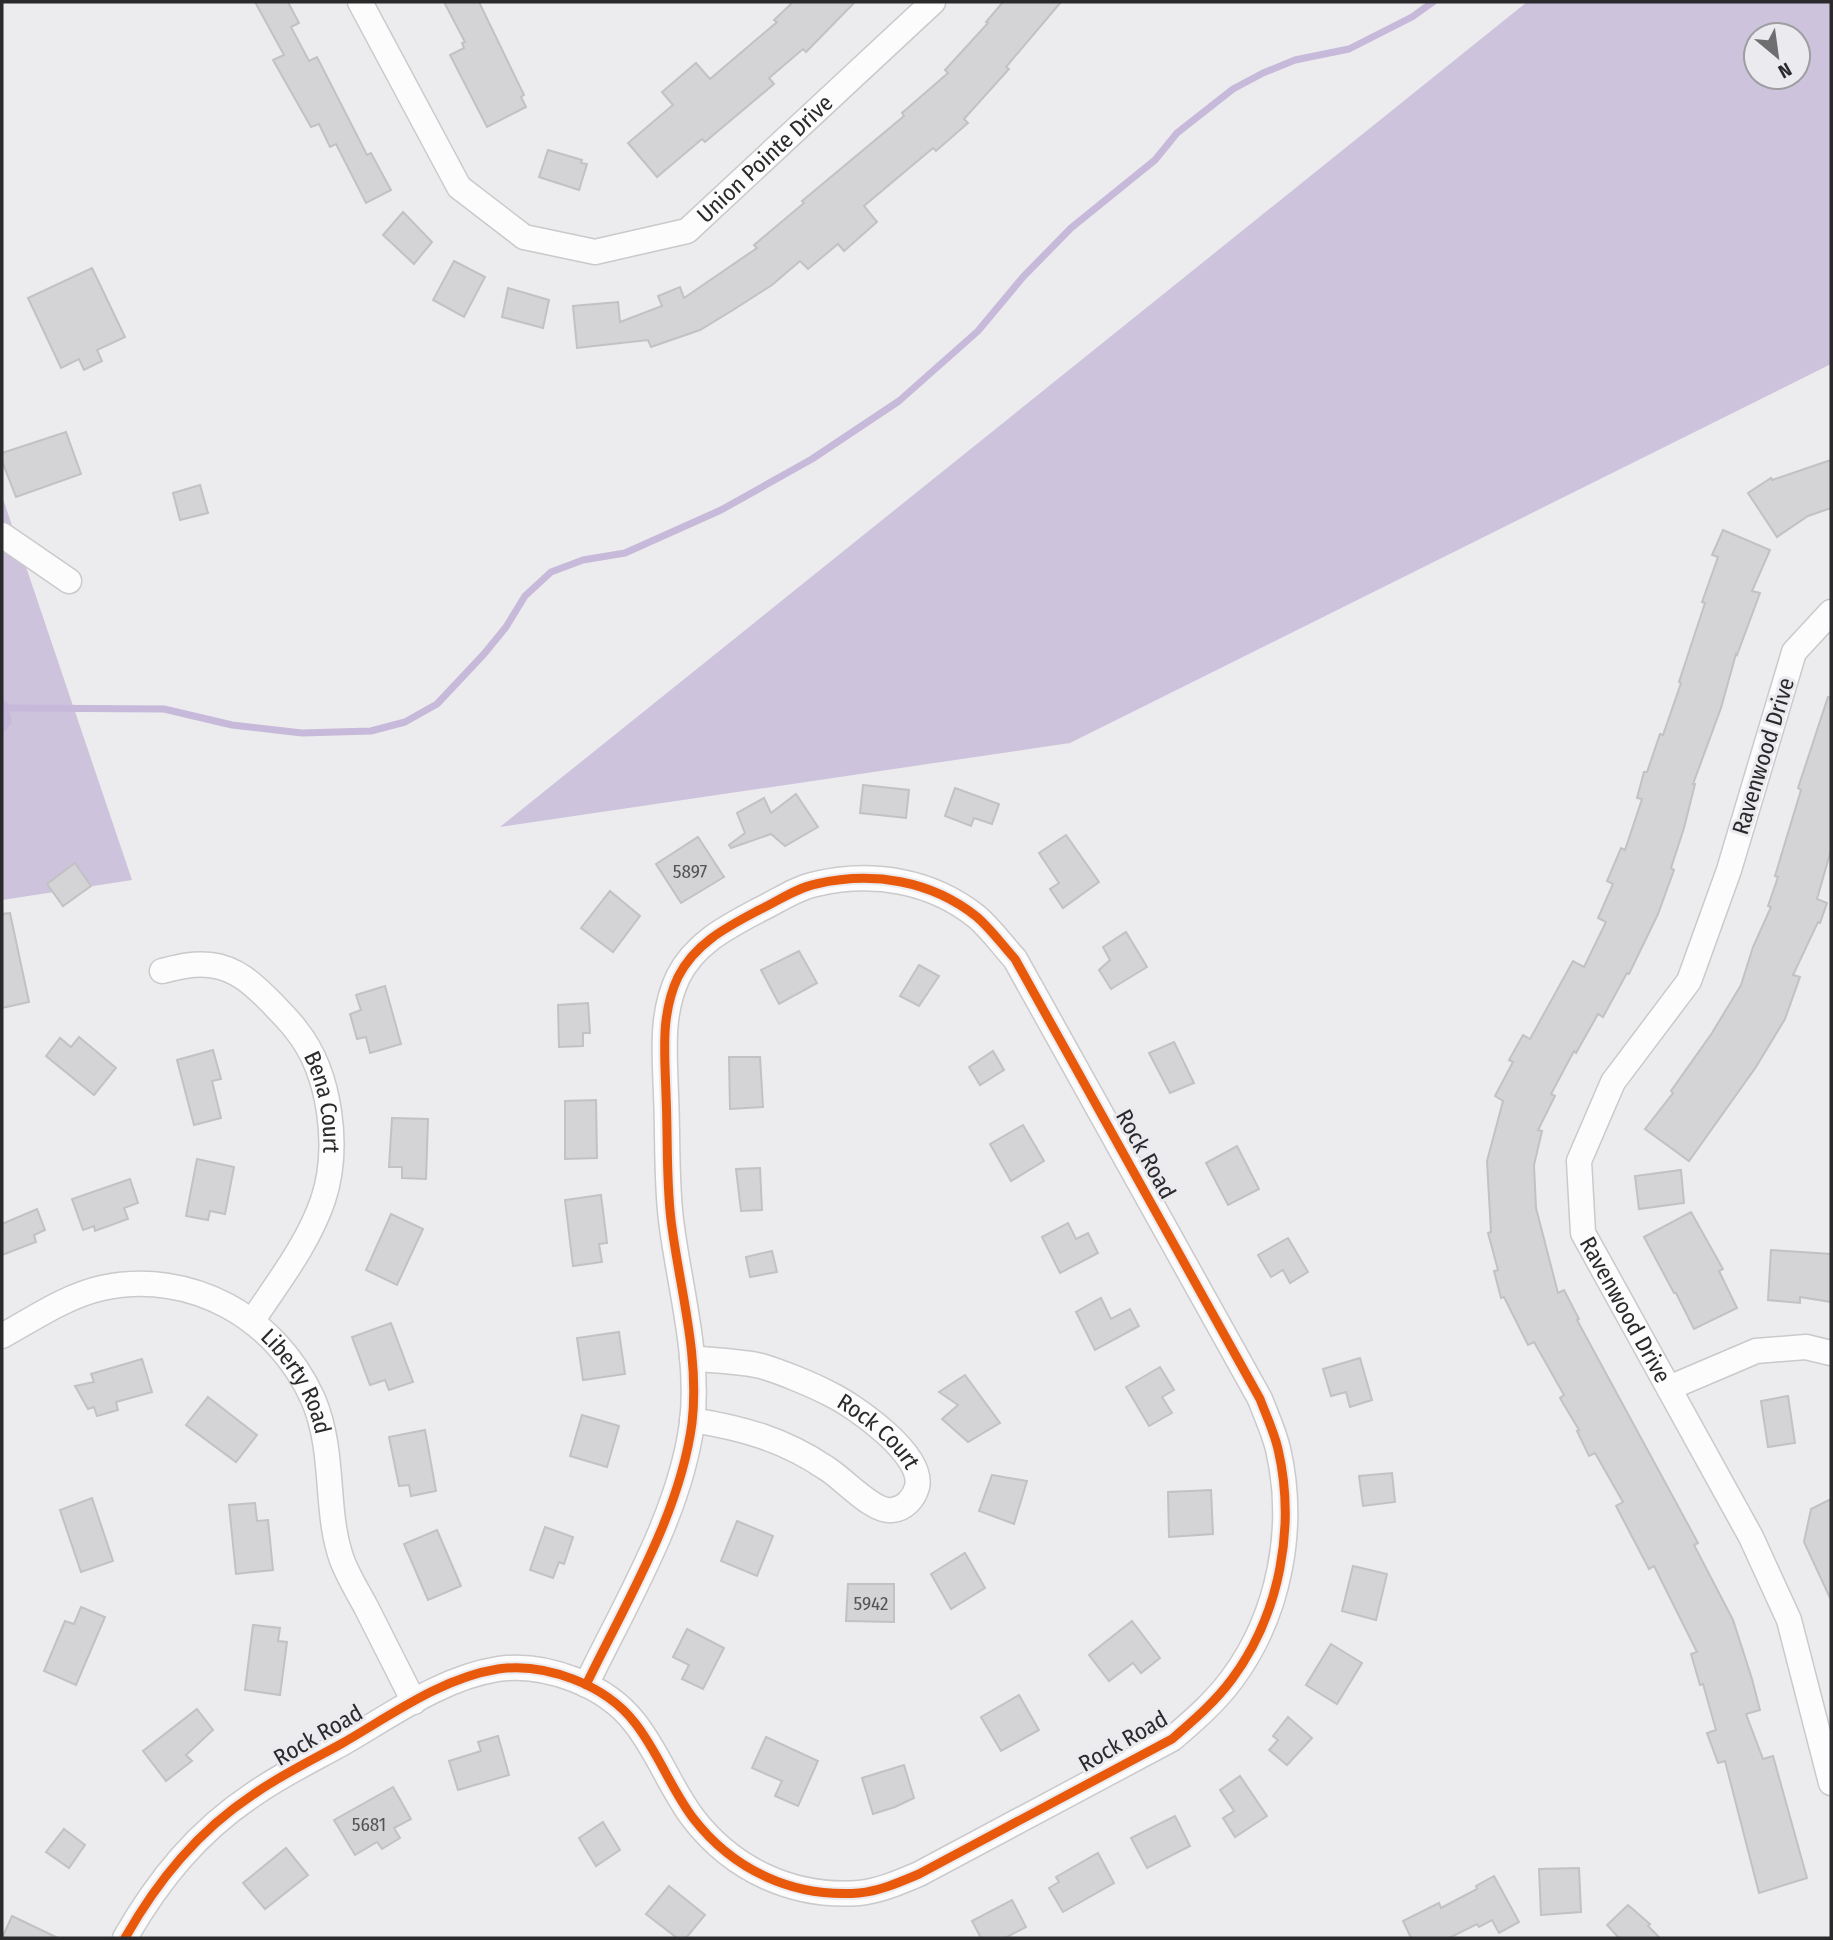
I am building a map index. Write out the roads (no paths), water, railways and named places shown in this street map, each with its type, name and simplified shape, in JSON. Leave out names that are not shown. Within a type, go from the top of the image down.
[{"type":"street","name":"Union Pointe Drive","points":[[360,2],[459,187],[524,237],[595,251],[687,231],[933,2]]},
{"type":"street","points":[[2,535],[69,582]]},
{"type":"street","name":"Ravenwood Drive","points":[[1831,612],[1794,652],[1729,870],[1689,981],[1613,1082],[1579,1161],[1583,1233],[1751,1537],[1789,1620],[1831,1783]]},
{"type":"street","name":"Rock Road","points":[[125,1938],[148,1899],[184,1852],[218,1820],[255,1793],[459,1678],[499,1669],[543,1670],[586,1685],[613,1702],[635,1722],[693,1818],[732,1858],[758,1874],[793,1888],[823,1893],[860,1893],[891,1886],[919,1874],[1171,1739],[1205,1711],[1233,1679],[1255,1642],[1273,1598],[1283,1552],[1285,1500],[1278,1448],[1260,1399],[1015,959],[977,917],[934,891],[898,880],[867,877],[836,879],[805,886],[719,931],[696,951],[678,976],[667,1009],[664,1040],[671,1217],[692,1358],[692,1420],[685,1464],[669,1513],[586,1685]]},
{"type":"street","name":"Bena Court","points":[[162,971],[186,965],[210,965],[231,970],[252,982],[298,1032],[314,1061],[326,1093],[332,1146],[323,1199],[307,1236],[253,1320]]},
{"type":"street","name":"Liberty Road","points":[[2,1336],[59,1304],[100,1289],[138,1284],[182,1288],[218,1299],[253,1320],[288,1356],[313,1400],[328,1452],[336,1533],[342,1561],[414,1702]]},
{"type":"street","points":[[1669,1388],[1756,1351],[1806,1347],[1831,1353]]},
{"type":"street","name":"Rock Court","points":[[692,1358],[761,1367],[831,1394],[864,1416],[914,1464],[919,1480],[916,1494],[907,1504],[892,1510],[879,1509],[827,1468],[787,1445],[738,1427],[692,1420]]},
{"type":"waterway","points":[[8,708],[164,709],[232,725],[302,733],[371,731],[405,722],[437,704],[484,654],[506,627],[525,596],[551,572],[583,560],[625,553],[721,510],[812,459],[899,401],[978,331],[1023,277],[1071,228],[1155,160],[1177,133],[1233,89],[1295,60],[1349,49],[1412,17],[1433,2]]}]
